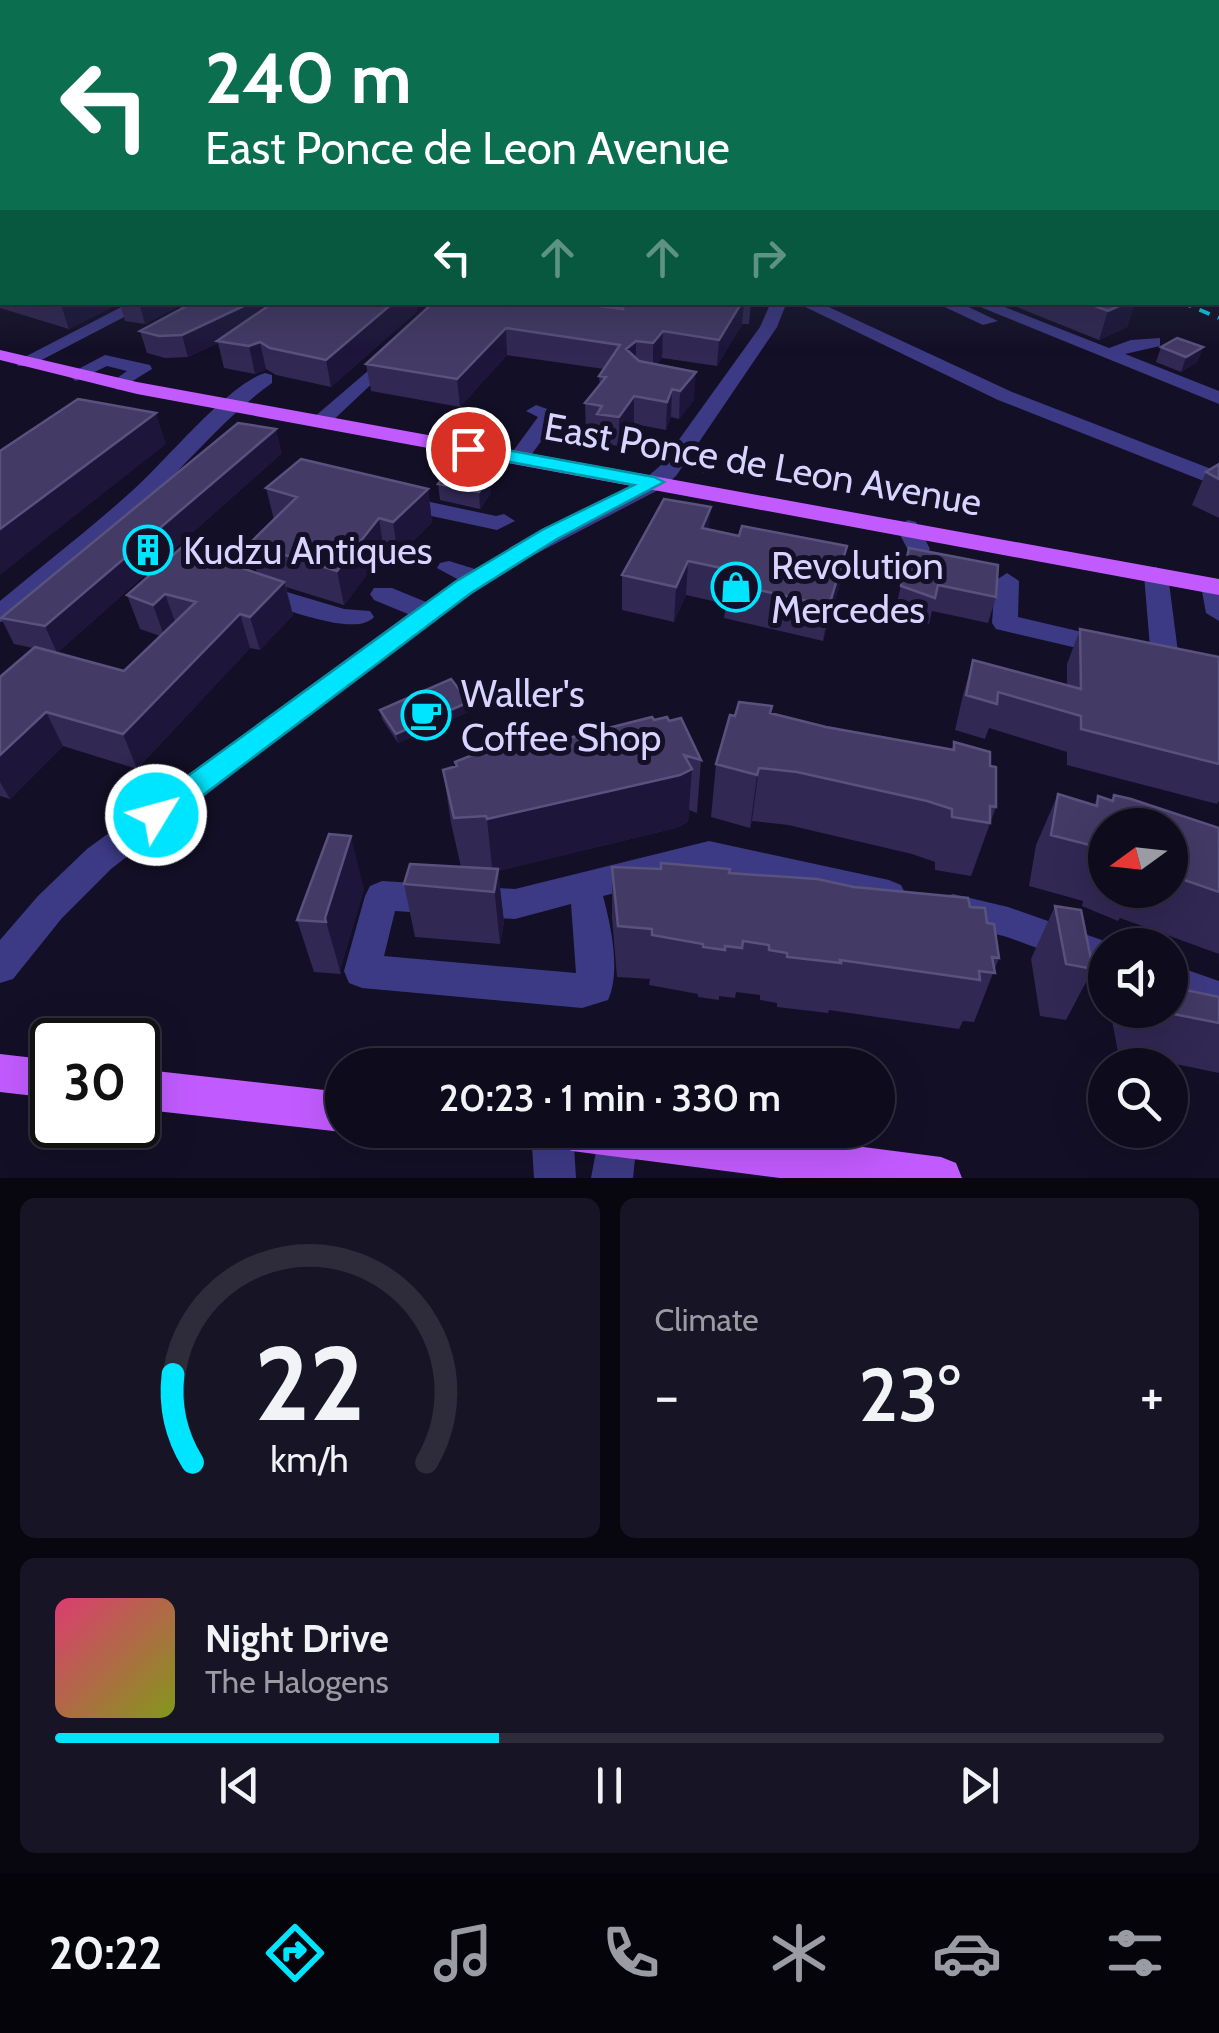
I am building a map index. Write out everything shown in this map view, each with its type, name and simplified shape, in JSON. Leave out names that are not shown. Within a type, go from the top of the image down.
[{"type":"main road","name":"East Ponce de Leon Avenue","points":[[0,355],[118,384],[654,482],[913,538],[1012,565],[1156,575],[1216,586]]},
{"type":"main road","points":[[0,1073],[30,1076]]},
{"type":"main road","points":[[160,1091],[325,1110]]},
{"type":"main road","points":[[717,1148],[942,1178]]},
{"type":"street","points":[[24,362],[139,305]]},
{"type":"street","points":[[0,967],[50,907],[99,859],[427,612],[550,534],[654,482],[679,459],[715,390],[768,328],[777,305]]},
{"type":"street","points":[[809,305],[1005,396],[1219,480]]},
{"type":"street","points":[[949,305],[1016,332]]},
{"type":"street","points":[[984,305],[1219,398]]},
{"type":"street","points":[[1109,355],[1131,345],[1154,342]]},
{"type":"street","points":[[314,443],[401,345]]},
{"type":"street","points":[[76,375],[105,360],[143,369],[118,384]]},
{"type":"street","points":[[0,614],[140,496],[211,427],[228,405],[265,380]]},
{"type":"street","points":[[518,458],[551,414],[536,411]]},
{"type":"street","points":[[416,506],[497,524],[504,521]]},
{"type":"street","points":[[1012,565],[1005,623],[1165,660],[1156,575]]},
{"type":"street","points":[[449,568],[478,578]]},
{"type":"street","points":[[239,584],[343,617],[361,617]]},
{"type":"street","points":[[1216,586],[1219,612]]},
{"type":"street","points":[[383,594],[427,612]]},
{"type":"street","points":[[584,887],[594,924],[596,988],[582,991],[362,971],[382,896],[515,904],[709,856],[1008,922],[1088,951]]},
{"type":"street","points":[[1188,987],[1219,998]]},
{"type":"street","points":[[553,1148],[555,1178]]},
{"type":"street","points":[[612,1178],[617,1148]]},
{"type":"path","points":[[698,453],[703,472],[712,480]]},
{"type":"building","points":[[188,305],[246,305],[182,335],[159,336],[140,331]]},
{"type":"building","points":[[270,305],[390,305],[326,360],[270,348],[260,342],[249,346],[217,341]]},
{"type":"building","points":[[431,305],[592,305],[623,309],[622,305],[740,305],[719,340],[663,331],[653,343],[636,341],[626,349],[639,361],[696,372],[680,391],[672,389],[667,402],[634,396],[619,417],[597,414],[602,406],[585,403],[606,377],[599,376],[620,345],[506,328],[457,379],[366,364]]},
{"type":"building","points":[[1092,305],[1121,305],[1108,311]]},
{"type":"building","points":[[1177,338],[1203,347],[1186,357],[1161,347]]},
{"type":"building","points":[[78,399],[156,413],[0,529],[0,451]]},
{"type":"building","points":[[238,423],[276,429],[45,626],[1,618]]},
{"type":"building","points":[[301,459],[428,489],[393,522],[379,518],[337,571],[249,544],[297,497],[266,488]]},
{"type":"building","points":[[1219,464],[1219,479],[1206,472]]},
{"type":"building","points":[[450,469],[490,477],[479,492],[438,484]]},
{"type":"building","points":[[664,499],[711,507],[702,528],[739,536],[742,526],[847,546],[829,606],[728,583],[731,570],[688,561],[676,587],[622,575]]},
{"type":"building","points":[[181,548],[284,582],[250,617],[240,614],[123,734],[46,712],[0,755],[0,677],[35,647],[124,671],[196,602],[165,594],[153,605],[127,595]]},
{"type":"building","points":[[909,548],[998,565],[996,597],[938,585],[935,598],[901,586]]},
{"type":"building","points":[[1080,629],[1219,657],[1219,764],[1081,729],[1081,716],[998,692],[997,704],[966,695],[973,660],[1081,689]]},
{"type":"building","name":"Waller's Coffee Shop","points":[[451,679],[469,702],[396,734],[380,710]]},
{"type":"building","points":[[739,702],[772,706],[770,713],[826,727],[954,750],[954,742],[990,752],[990,766],[996,767],[996,807],[990,806],[990,823],[952,817],[952,809],[927,801],[797,772],[759,768],[757,775],[716,764],[730,715],[735,716]]},
{"type":"building","points":[[652,717],[667,717],[669,721],[681,718],[701,760],[684,755],[692,769],[487,819],[454,818],[443,770],[457,766],[455,762]]},
{"type":"building","points":[[1058,794],[1097,806],[1098,796],[1113,801],[1114,795],[1158,808],[1088,808],[1088,845],[1051,835]]},
{"type":"building","points":[[1188,818],[1219,828],[1219,892],[1188,881]]},
{"type":"building","points":[[329,834],[351,836],[326,922],[297,920]]},
{"type":"building","points":[[661,863],[968,898],[970,907],[985,908],[987,923],[994,924],[999,958],[992,957],[995,973],[979,971],[980,980],[840,960],[841,963],[787,957],[787,953],[769,950],[769,945],[743,941],[742,948],[725,946],[725,950],[652,935],[652,929],[618,926],[612,867],[661,869]]},
{"type":"building","points":[[410,864],[498,869],[494,892],[404,884]]},
{"type":"building","points":[[1055,906],[1081,910],[1088,944],[1088,968],[1066,964]]},
{"type":"building","points":[[1188,990],[1219,997],[1219,1023],[1188,1017]]},
{"type":"railway","points":[[1188,305],[1219,318]]},
{"type":"place","name":"Kudzu Antiques","points":[[148,550]]},
{"type":"place","name":"Revolution Mercedes","points":[[736,587]]},
{"type":"place","name":"Waller's Coffee Shop","points":[[426,715]]},
{"type":"route","points":[[156,815],[427,612],[550,534],[654,482],[468,449]]}]
